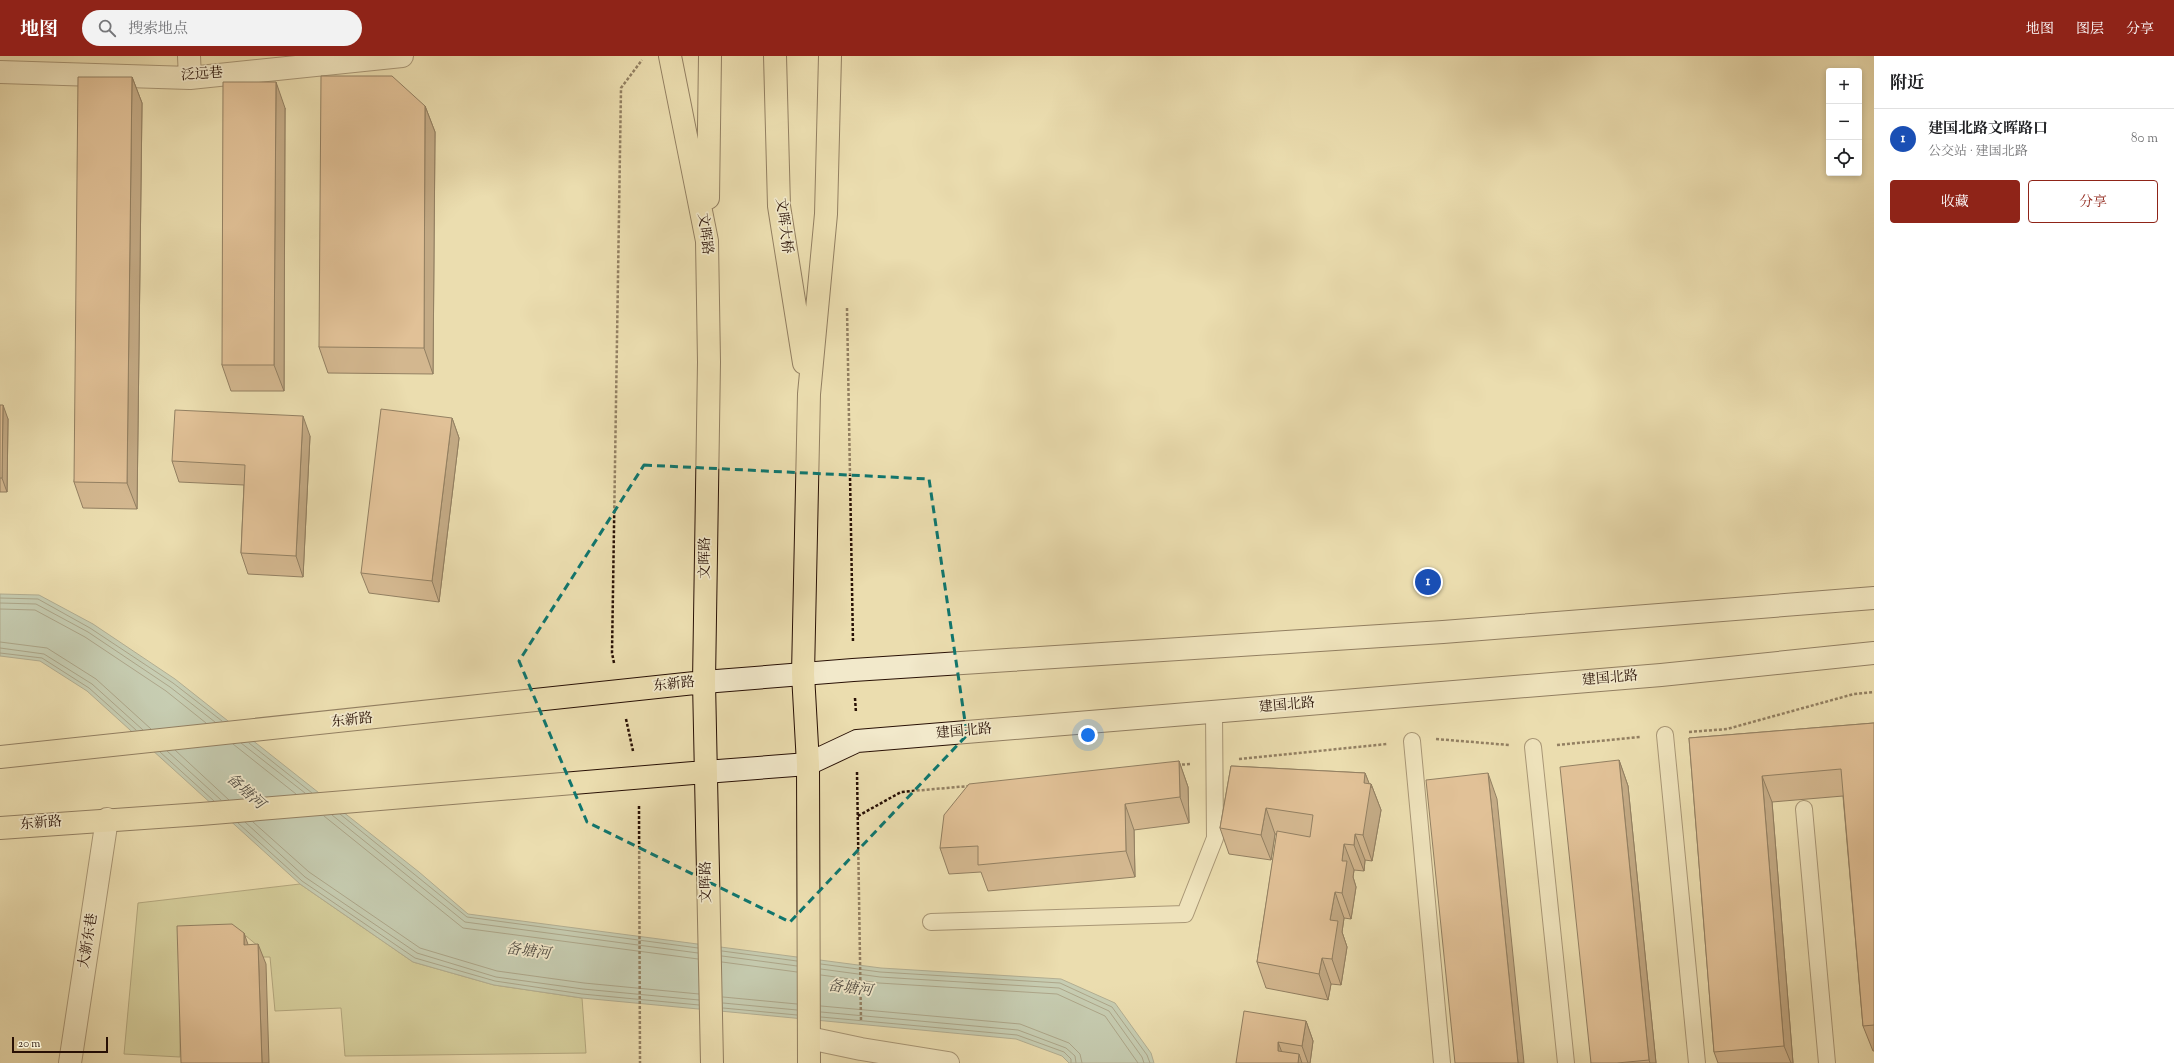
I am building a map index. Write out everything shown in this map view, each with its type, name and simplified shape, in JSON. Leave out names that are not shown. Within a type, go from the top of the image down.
[{"type":"main road","points":[[189,56],[190,78]]},
{"type":"main road","name":"泛远巷","points":[[0,72],[190,78],[402,56]]},
{"type":"main road","name":"文晖路","points":[[670,56],[707,241],[709,362],[704,682],[712,1055]]},
{"type":"main road","points":[[707,241],[710,56]]},
{"type":"main road","name":"文晖大桥","points":[[775,56],[779,206],[809,394]]},
{"type":"main road","points":[[809,1063],[808,764],[803,674],[809,394],[826,214],[830,56]]},
{"type":"main road","points":[[704,682],[854,670],[1443,632],[1874,598]]},
{"type":"main road","name":"建国北路","points":[[705,772],[808,764],[857,741],[1661,675],[1874,653]]},
{"type":"main road","name":"东新路","points":[[0,757],[704,682]]},
{"type":"main road","name":"东新路","points":[[0,828],[107,819],[201,814],[705,772]]},
{"type":"main road","name":"大新东巷","points":[[70,1063],[107,819]]},
{"type":"main road","points":[[809,1038],[861,1049],[948,1063]]},
{"type":"lane","points":[[931,922],[1185,914],[1215,838],[1214,712]]},
{"type":"lane","points":[[1665,734],[1697,1063]]},
{"type":"lane","points":[[1412,741],[1442,1063]]},
{"type":"lane","points":[[1533,747],[1566,1063]]},
{"type":"lane","points":[[1804,809],[1827,1063]]},
{"type":"path","points":[[640,1063],[638,928],[639,777],[612,653],[621,88],[645,56]]},
{"type":"path","points":[[847,303],[862,1027]]},
{"type":"path","points":[[1175,765],[1440,739],[1533,747],[1727,728],[1854,694],[1874,692]]},
{"type":"path","points":[[858,816],[901,792],[972,785]]},
{"type":"highlighted area","points":[[644,465],[929,479],[967,735],[790,922],[587,822],[519,661]]},
{"type":"green space","points":[[300,884],[413,962],[494,985],[582,998],[586,1053],[345,1056],[341,1008],[275,1011],[270,957],[258,957],[258,946],[246,936],[180,943],[180,1057],[124,1054],[138,903]]},
{"type":"water","name":"备塘河","points":[[0,594],[39,595],[93,624],[175,679],[419,872],[468,914],[881,968],[1061,979],[1115,1003],[1151,1053],[1154,1063],[1069,1063],[1062,1056],[1016,1039],[582,998],[494,985],[413,962],[300,884],[87,691],[40,661],[0,656]]},
{"type":"building","points":[[321,76],[392,76],[425,106],[424,348],[319,347]]},
{"type":"building","points":[[78,77],[132,77],[127,483],[74,482]]},
{"type":"building","points":[[223,82],[276,82],[274,365],[222,365]]},
{"type":"building","points":[[0,405],[3,405],[2,478],[0,478]]},
{"type":"building","points":[[381,409],[452,418],[432,581],[361,573]]},
{"type":"building","points":[[175,410],[303,416],[296,556],[241,553],[245,465],[172,461]]},
{"type":"building","points":[[1874,723],[1874,1025],[1863,1026],[1841,769],[1762,776],[1784,1046],[1714,1052],[1689,738]]},
{"type":"building","points":[[1619,760],[1649,1060],[1617,1063],[1591,1063],[1560,767]]},
{"type":"building","points":[[1179,761],[1180,797],[1125,804],[1126,851],[978,865],[978,846],[940,848],[944,815],[969,784]]},
{"type":"building","points":[[1231,766],[1365,773],[1364,783],[1371,784],[1363,835],[1355,834],[1354,845],[1344,844],[1342,861],[1347,861],[1342,893],[1335,892],[1330,920],[1338,921],[1332,959],[1322,958],[1319,974],[1257,962],[1277,831],[1310,837],[1313,815],[1266,808],[1261,835],[1220,828]]},
{"type":"building","points":[[1488,773],[1518,1063],[1455,1063],[1426,780]]},
{"type":"building","points":[[232,924],[244,933],[244,945],[258,944],[262,1063],[181,1063],[177,926]]},
{"type":"building","points":[[1244,1011],[1306,1021],[1302,1046],[1278,1042],[1278,1051],[1299,1054],[1298,1063],[1236,1063]]},
{"type":"place","name":"建国北路文晖路口","points":[[1428,582]]}]
